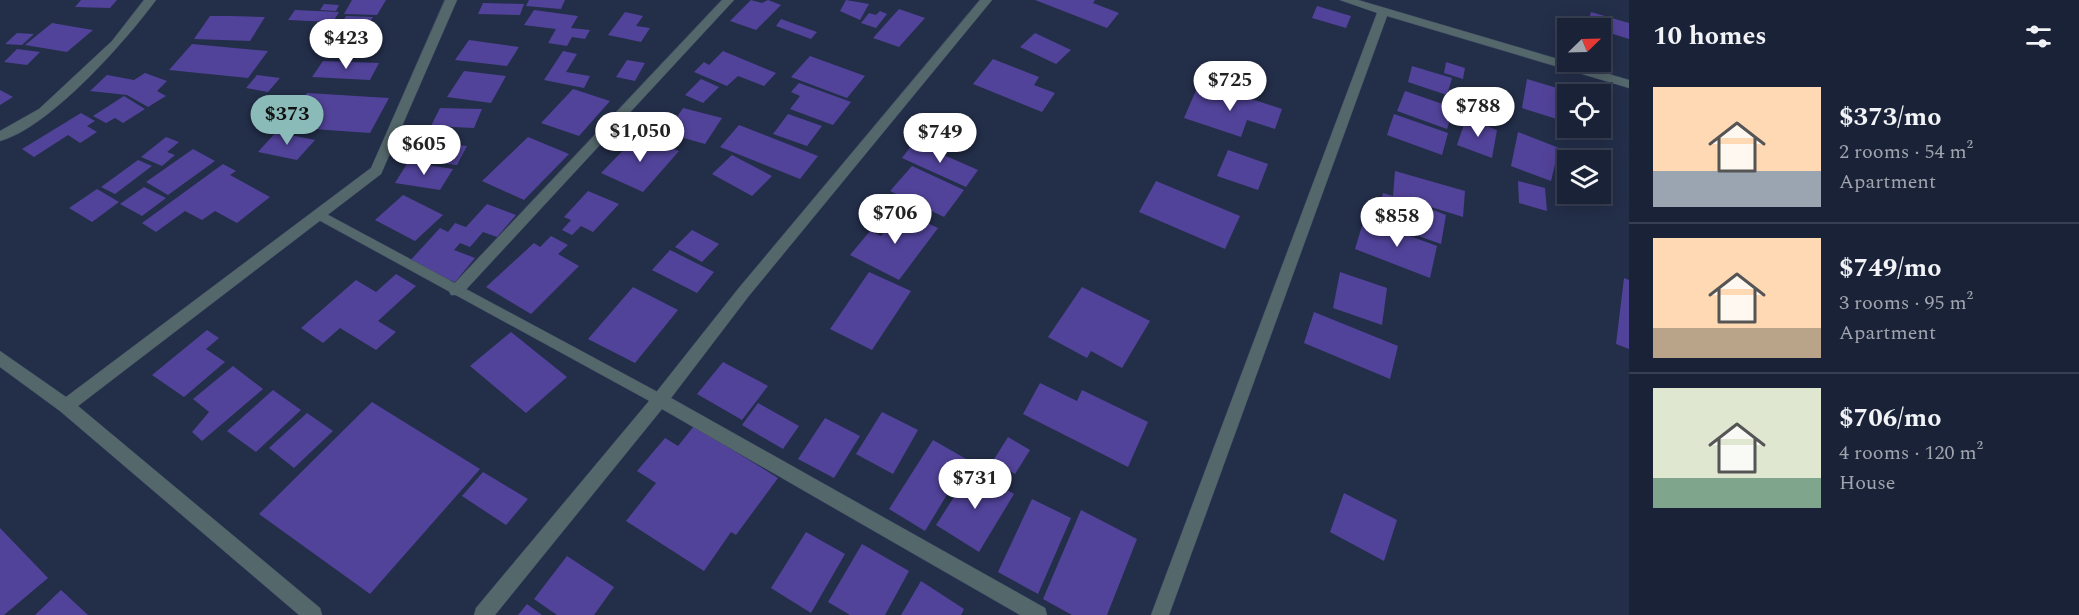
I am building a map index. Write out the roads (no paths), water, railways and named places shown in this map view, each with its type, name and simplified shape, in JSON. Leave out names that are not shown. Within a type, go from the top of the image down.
[{"type":"street","points":[[0,138],[43,112],[116,44],[150,0]]},
{"type":"street","points":[[66,406],[376,171],[451,0]]},
{"type":"street","points":[[456,291],[728,0]]},
{"type":"street","points":[[483,615],[660,400],[742,293],[986,0]]},
{"type":"street","points":[[1346,0],[1629,84]]},
{"type":"street","points":[[1160,615],[1383,11]]},
{"type":"street","points":[[0,358],[66,406],[313,615]]},
{"type":"street","points":[[660,400],[1038,615]]},
{"type":"lane","points":[[319,215],[660,400]]}]
